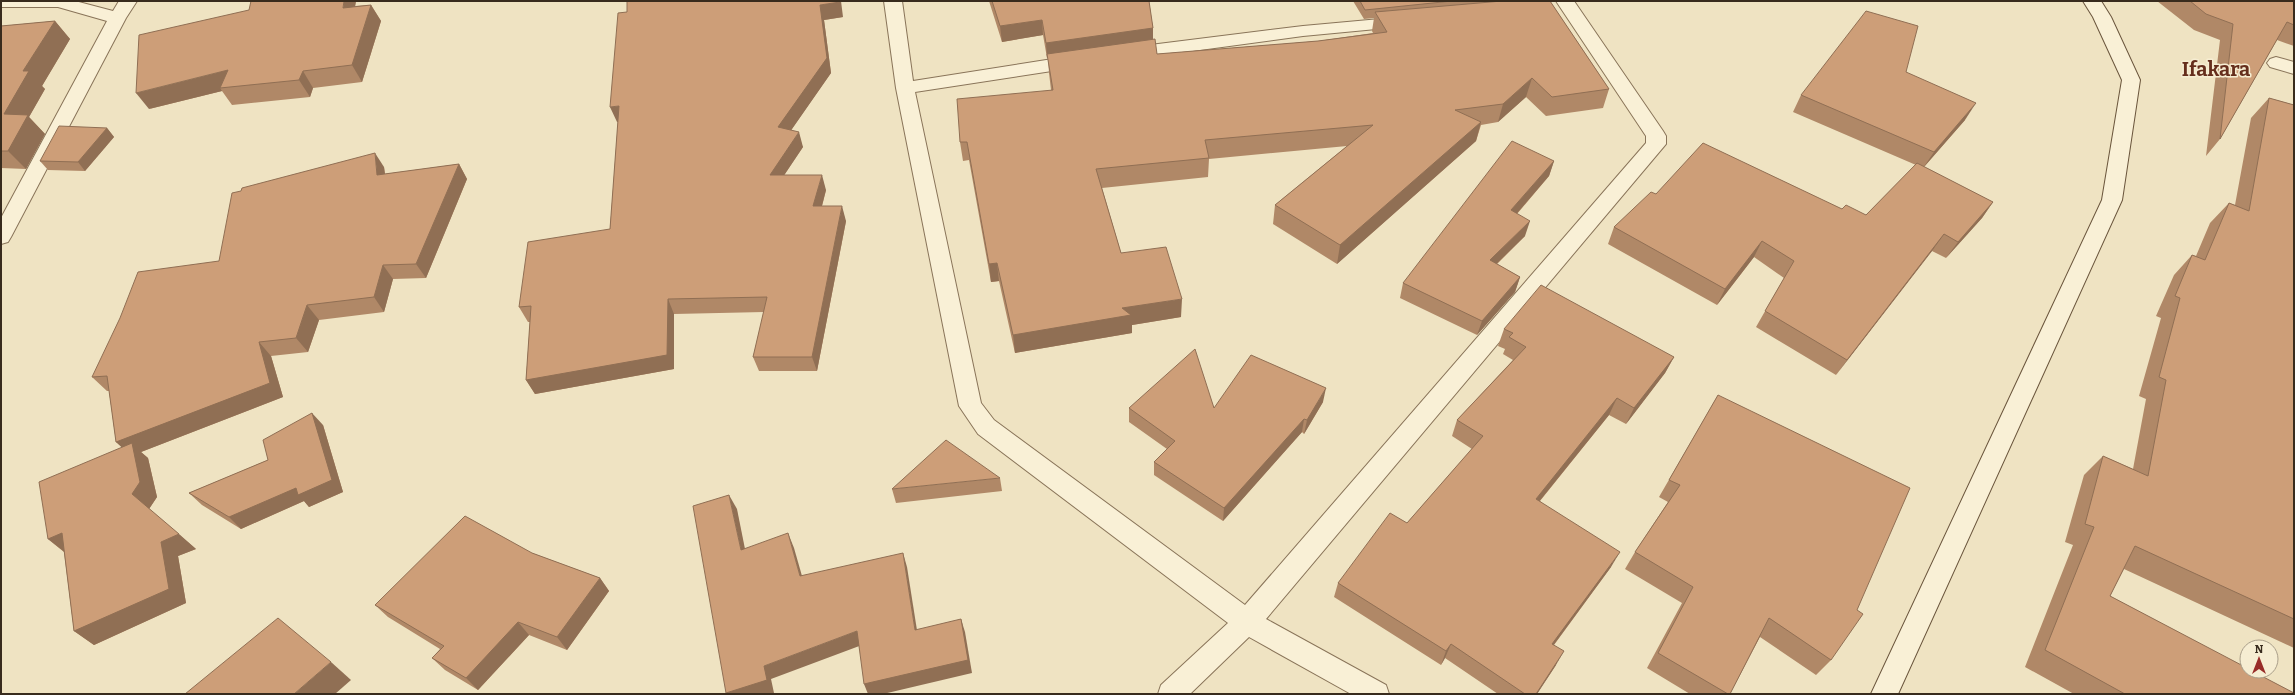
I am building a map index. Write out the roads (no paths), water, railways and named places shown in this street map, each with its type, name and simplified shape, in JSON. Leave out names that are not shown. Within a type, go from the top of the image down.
[{"type":"street","points":[[1,237],[117,18],[128,1]]},
{"type":"street","points":[[893,1],[906,88],[970,406],[986,427],[1247,622],[1376,694]]},
{"type":"street","points":[[1884,694],[2112,200],[2130,80],[2102,17],[2092,1]]},
{"type":"street","points":[[1,2],[58,2],[117,18]]},
{"type":"street","points":[[1171,694],[1247,622],[1656,144],[1656,136],[1563,5]]},
{"type":"street","points":[[906,88],[1104,57],[1303,31],[1420,20]]},
{"type":"street","points":[[2276,63],[2294,68]]},
{"type":"district","name":"Ifakara","points":[[2216,69]]}]
